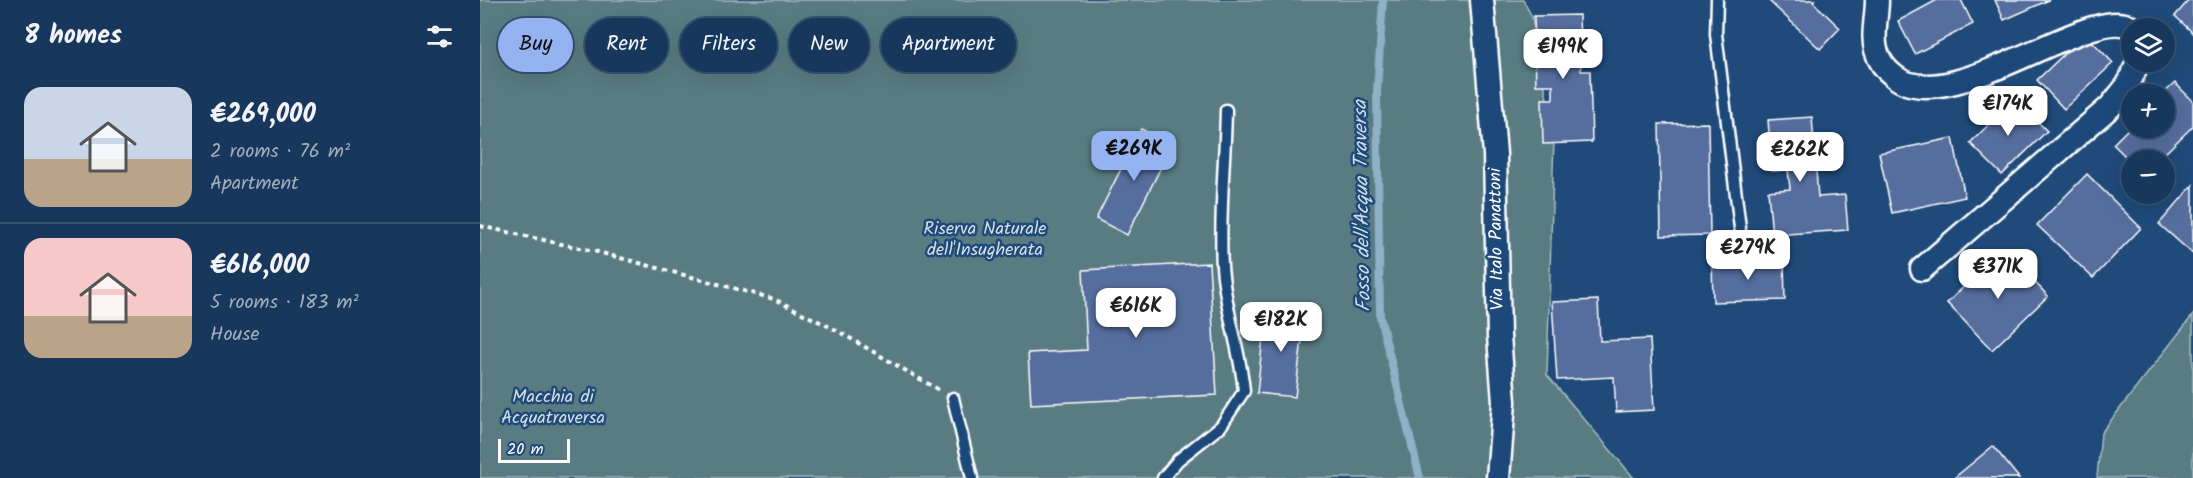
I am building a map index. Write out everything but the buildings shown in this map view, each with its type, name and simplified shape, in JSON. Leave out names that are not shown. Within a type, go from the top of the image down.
[{"type":"street","name":"Via Italo Panattoni","points":[[1482,0],[1495,154],[1499,336],[1504,402],[1498,478]]},
{"type":"street","points":[[1877,0],[1875,44],[1878,57],[1890,73],[1900,81],[1912,86],[1947,76],[2032,29]]},
{"type":"street","points":[[2102,4],[2129,16]]},
{"type":"street","points":[[1922,269],[2110,107],[2128,85],[2134,72]]},
{"type":"lane","points":[[1717,0],[1716,34],[1740,228]]},
{"type":"lane","points":[[1163,478],[1178,460],[1221,426],[1245,391],[1240,355],[1228,320],[1222,265],[1226,110]]},
{"type":"lane","points":[[953,398],[972,478]]},
{"type":"path","points":[[480,226],[598,252],[774,299],[836,330],[953,398]]},
{"type":"green space","name":"Riserva Naturale dell'Insugherata","points":[[480,0],[1523,0],[1532,17],[1554,137],[1547,375],[1634,478],[480,478]]},
{"type":"green space","points":[[2193,315],[2193,478],[2097,478],[2101,433]]},
{"type":"waterway","name":"Fosso dell'Acqua Traversa","points":[[1383,0],[1377,91],[1380,317],[1420,478]]},
{"type":"park label","name":"Macchia di Acquatraversa","points":[[553,407]]}]
